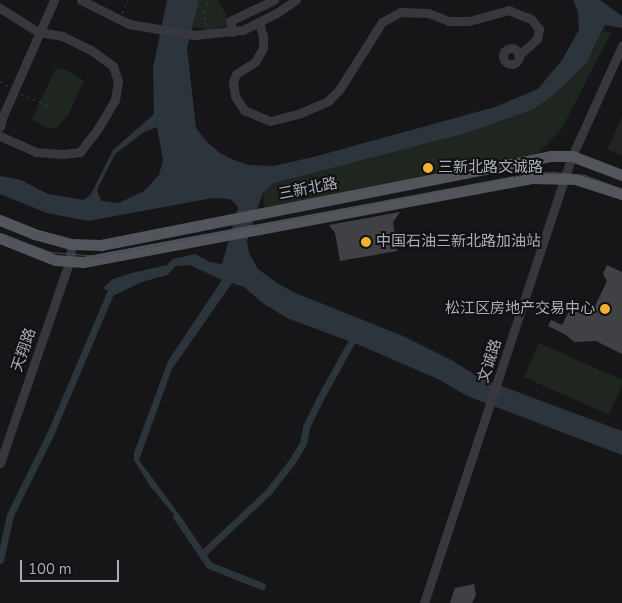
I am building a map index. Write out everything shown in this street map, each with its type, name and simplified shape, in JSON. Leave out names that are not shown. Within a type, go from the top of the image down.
[{"type":"main road","name":"三新北路","points":[[0,220],[34,234],[72,244],[101,245],[527,161],[572,156],[622,175]]},
{"type":"main road","name":"三新北路","points":[[0,238],[55,260],[69,263],[110,259],[530,178],[566,178],[590,182],[622,194]]},
{"type":"street","points":[[0,127],[38,32],[54,0]]},
{"type":"street","points":[[81,0],[129,24],[194,35],[243,30],[296,0]]},
{"type":"street","points":[[233,32],[230,21],[274,0]]},
{"type":"street","points":[[0,8],[38,32],[62,36],[106,59],[113,66],[118,81],[115,100],[97,130],[80,152],[63,154],[36,152],[0,136]]},
{"type":"street","points":[[259,22],[263,37],[263,48],[255,62],[236,74],[233,82],[235,96],[244,110],[270,121],[298,114],[328,101],[339,90],[382,22],[401,12],[428,14],[449,21],[469,21],[509,10],[531,19],[539,29],[537,39],[518,56]]},
{"type":"street","name":"文诚路","points":[[424,603],[572,156],[622,46]]},
{"type":"street","name":"天翔路","points":[[0,463],[69,263],[72,244]]},
{"type":"path","points":[[118,19],[128,0]]},
{"type":"path","points":[[208,30],[204,12],[209,0]]},
{"type":"path","points":[[0,81],[11,88],[16,88],[30,99],[52,107]]},
{"type":"shaded area","points":[[167,0],[199,0],[187,48],[196,128],[206,141],[220,153],[234,160],[249,165],[274,166],[495,107],[538,89],[562,60],[579,30],[578,12],[573,0],[600,0],[622,16],[622,28],[605,25],[587,62],[556,93],[534,109],[463,134],[274,183],[263,192],[247,241],[249,253],[258,269],[277,283],[293,292],[403,336],[453,361],[480,378],[622,431],[622,455],[467,396],[440,380],[357,344],[287,318],[261,302],[244,287],[232,283],[172,369],[139,460],[181,517],[181,523],[150,486],[134,460],[134,453],[168,361],[222,280],[190,265],[176,266],[167,275],[142,282],[115,295],[103,288],[113,279],[167,265],[173,259],[195,254],[210,262],[222,264],[238,208],[229,199],[213,198],[88,221],[47,213],[0,194],[0,176],[21,180],[48,194],[84,200],[91,194],[113,150],[154,114],[153,68]],"holes":[[[157,127],[163,160],[159,175],[144,191],[119,203],[101,201],[97,190],[115,154],[144,132]]]},
{"type":"shaded area","points":[[199,0],[217,0],[226,14],[227,26],[208,30],[191,26]]},
{"type":"shaded area","points":[[603,31],[611,33],[561,130],[538,153],[264,211],[263,192],[274,183],[463,134],[573,75],[587,62]]},
{"type":"shaded area","points":[[56,68],[66,70],[84,81],[68,115],[57,128],[46,128],[32,119]]},
{"type":"shaded area","points":[[622,117],[622,156],[607,149]]},
{"type":"shaded area","points":[[539,343],[622,380],[622,385],[609,415],[524,377]]},
{"type":"building","name":"中国石油三新北路加油站","points":[[400,212],[393,222],[397,251],[340,261],[335,233],[329,225]]},
{"type":"building","name":"松江区房地产交易中心","points":[[607,265],[622,272],[622,354],[596,341],[574,342],[566,335],[548,326],[551,320],[562,325],[568,313],[576,309],[582,307],[588,310],[591,306],[595,306],[607,281],[603,274]]},
{"type":"building","points":[[474,584],[476,595],[472,603],[450,603],[455,588]]},
{"type":"waterway","points":[[0,560],[10,515],[51,432],[112,288],[115,287]]},
{"type":"waterway","points":[[202,554],[268,492],[291,463],[303,443],[306,427],[319,400],[355,335]]},
{"type":"waterway","points":[[176,516],[209,565],[262,586]]},
{"type":"tram line","points":[[0,233],[50,252],[99,256],[528,173],[552,172],[584,175],[622,189]]},
{"type":"place","name":"三新北路文诚路","points":[[428,168]]},
{"type":"place","name":"中国石油三新北路加油站","points":[[366,242]]},
{"type":"place","name":"松江区房地产交易中心","points":[[605,309]]}]
